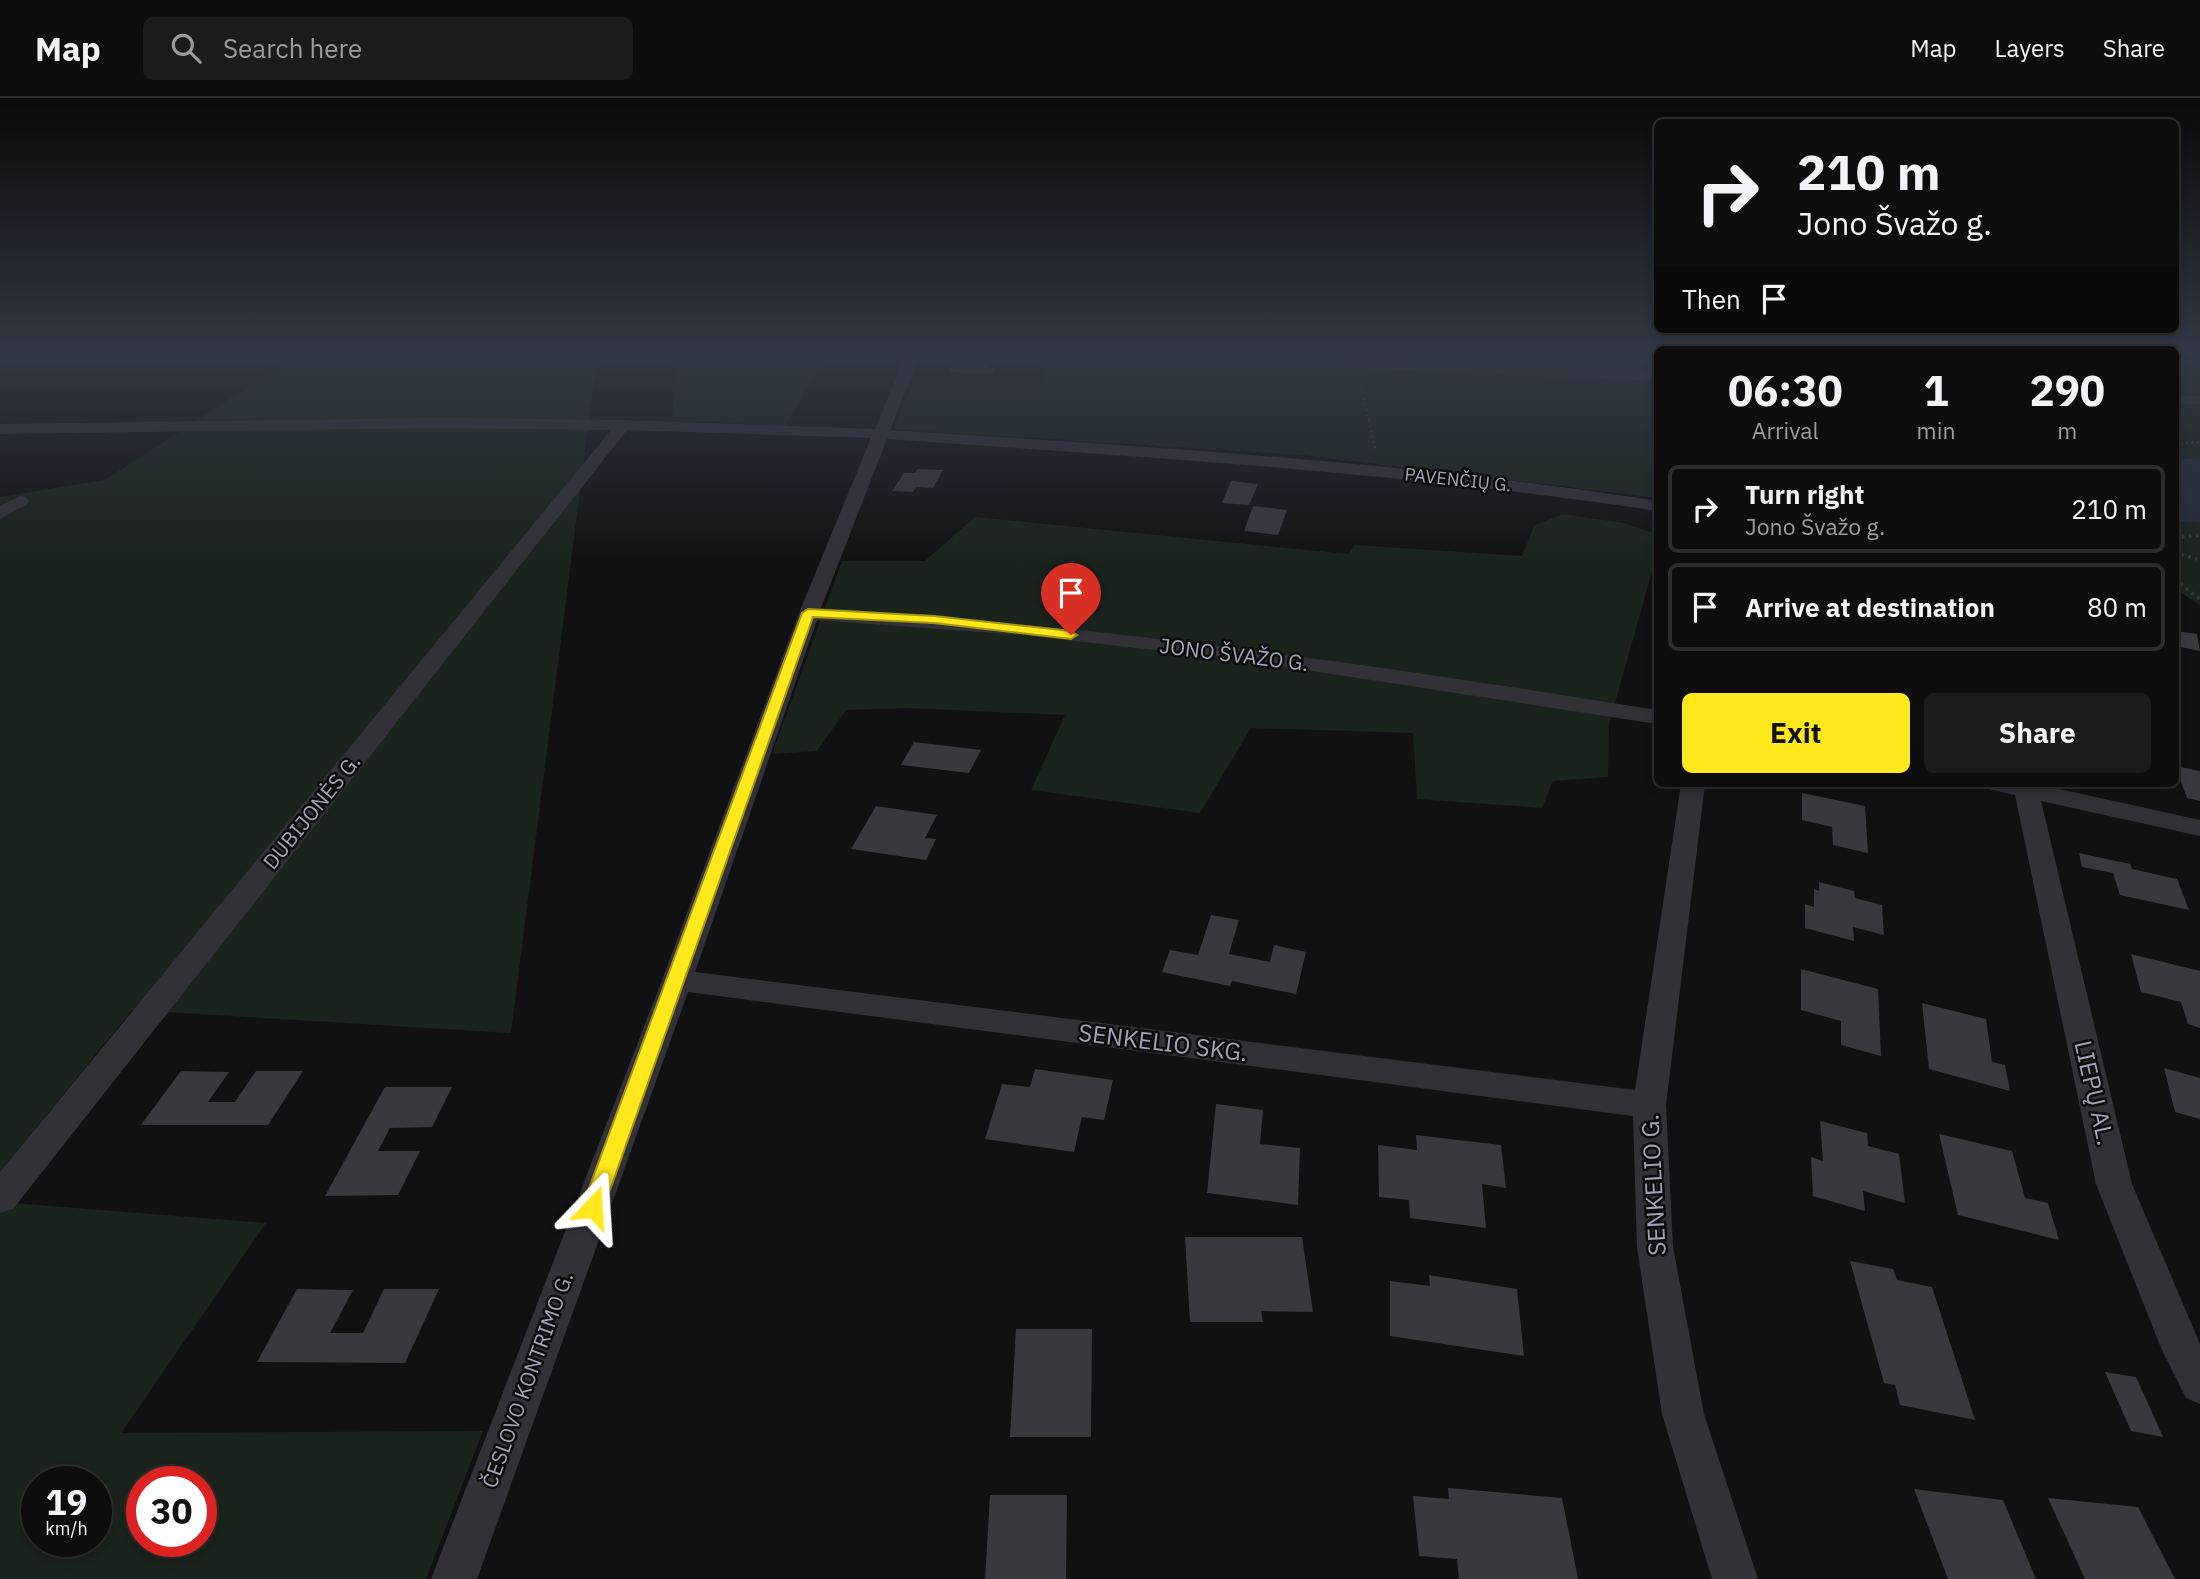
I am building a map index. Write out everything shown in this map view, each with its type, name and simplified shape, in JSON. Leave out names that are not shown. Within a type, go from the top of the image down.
[{"type":"street","name":"PAVENČIŲ G.","points":[[0,429],[211,426]]},
{"type":"street","name":"DUBIJONĖS G.","points":[[0,1198],[622,426]]},
{"type":"street","name":"PAVENČIŲ G.","points":[[655,426],[879,434],[1125,448],[1552,490],[1654,506]]},
{"type":"street","name":"ČESLOVO KONTRIMO G.","points":[[454,1579],[677,980],[808,613],[882,426]]},
{"type":"street","points":[[0,514],[20,501]]},
{"type":"street","name":"JONO ŠVAŽO G.","points":[[808,613],[934,620],[1223,653],[1362,671],[1654,717]]},
{"type":"street","name":"SENKELIO G.","points":[[1693,787],[1648,1105],[1655,1247],[1683,1415],[1735,1579]]},
{"type":"street","name":"LIEPŲ AL.","points":[[2016,787],[2114,1184],[2181,1348],[2200,1384]]},
{"type":"street","points":[[2020,787],[2200,828]]},
{"type":"street","name":"SENKELIO SKG.","points":[[677,980],[1648,1105]]},
{"type":"path","points":[[1370,426],[1380,472]]},
{"type":"path","points":[[2179,444],[2200,442]]},
{"type":"path","points":[[2179,538],[2200,535]]},
{"type":"path","points":[[2179,553],[2200,560]]},
{"type":"path","points":[[2179,583],[2200,599]]},
{"type":"shaded area","points":[[188,426],[588,426],[511,1033],[132,1010],[0,1172],[0,497],[105,480]]},
{"type":"shaded area","points":[[895,426],[1654,426],[1654,498],[1303,455],[894,429]]},
{"type":"shaded area","points":[[2179,426],[2200,426],[2200,458],[2179,459]]},
{"type":"shaded area","points":[[2200,458],[2200,523],[2179,521],[2179,459]]},
{"type":"shaded area","points":[[1562,514],[1624,523],[1654,533],[1654,565],[1609,724],[1608,777],[1553,781],[1542,808],[1417,799],[1413,733],[1251,728],[1200,813],[1031,790],[1065,715],[908,708],[846,710],[817,751],[772,754],[842,561],[925,561],[975,517],[1348,554],[1354,545],[1522,556],[1534,526]]},
{"type":"shaded area","points":[[2179,521],[2200,523],[2200,605],[2179,592]]},
{"type":"shaded area","points":[[0,1202],[266,1223],[121,1433],[483,1431],[426,1579],[0,1579]]},
{"type":"building","points":[[918,469],[943,470],[933,488],[916,487],[913,492],[892,491],[904,473],[915,473]]},
{"type":"building","points":[[1231,481],[1258,484],[1249,505],[1222,503]]},
{"type":"building","points":[[1253,506],[1287,510],[1278,535],[1244,531]]},
{"type":"building","points":[[2179,632],[2197,634],[2200,651],[2179,647]]},
{"type":"building","points":[[914,742],[981,750],[969,773],[901,765]]},
{"type":"building","points":[[2179,767],[2200,771],[2200,801],[2187,798],[2179,777]]},
{"type":"building","points":[[1802,793],[1865,806],[1868,853],[1833,845],[1832,827],[1802,820]]},
{"type":"building","points":[[876,806],[937,815],[925,838],[936,839],[926,860],[851,849]]},
{"type":"building","points":[[2079,853],[2130,864],[2132,869],[2177,879],[2189,910],[2120,895],[2113,873],[2082,867]]},
{"type":"building","points":[[1819,882],[1854,891],[1855,898],[1882,905],[1884,935],[1853,927],[1854,941],[1805,928],[1805,904],[1814,907],[1814,889],[1819,891]]},
{"type":"building","points":[[1211,915],[1239,920],[1229,954],[1270,962],[1274,945],[1306,952],[1296,994],[1232,981],[1230,986],[1162,972],[1170,950],[1198,955]]},
{"type":"building","points":[[2131,954],[2200,971],[2200,1028],[2188,1024],[2181,1002],[2141,992]]},
{"type":"building","points":[[1801,969],[1878,989],[1881,1056],[1841,1045],[1841,1021],[1801,1010]]},
{"type":"building","points":[[1922,1003],[1986,1019],[1992,1062],[2005,1065],[2010,1091],[1929,1069]]},
{"type":"building","points":[[2164,1068],[2200,1078],[2200,1119],[2175,1112]]},
{"type":"building","points":[[1035,1069],[1113,1080],[1104,1120],[1082,1117],[1074,1152],[985,1139],[1002,1084],[1030,1087]]},
{"type":"building","points":[[181,1071],[229,1072],[208,1102],[235,1102],[256,1071],[303,1071],[268,1125],[141,1125]]},
{"type":"building","points":[[385,1087],[452,1087],[432,1127],[390,1128],[378,1151],[420,1151],[398,1195],[325,1196]]},
{"type":"building","points":[[1216,1104],[1263,1110],[1260,1144],[1300,1148],[1298,1205],[1207,1193]]},
{"type":"building","points":[[1820,1121],[1867,1133],[1868,1146],[1899,1154],[1905,1203],[1863,1191],[1865,1211],[1813,1196],[1811,1157],[1823,1161]]},
{"type":"building","points":[[1939,1134],[2012,1151],[2025,1198],[2048,1203],[2059,1240],[1958,1215]]},
{"type":"building","points":[[1416,1135],[1501,1145],[1506,1188],[1482,1184],[1486,1228],[1410,1218],[1409,1200],[1379,1197],[1378,1145],[1417,1150]]},
{"type":"building","points":[[1185,1237],[1302,1237],[1313,1312],[1261,1311],[1263,1322],[1190,1322]]},
{"type":"building","points":[[1850,1261],[1893,1269],[1897,1280],[1932,1287],[1975,1420],[1900,1405],[1895,1385],[1884,1383]]},
{"type":"building","points":[[1429,1275],[1517,1289],[1524,1356],[1390,1336],[1390,1281],[1430,1286]]},
{"type":"building","points":[[297,1289],[353,1290],[330,1333],[363,1333],[384,1289],[439,1289],[405,1363],[257,1362]]},
{"type":"building","points":[[1016,1329],[1092,1329],[1091,1437],[1010,1437]]},
{"type":"building","points":[[2105,1372],[2136,1377],[2163,1437],[2131,1431]]},
{"type":"building","points":[[1448,1488],[1562,1498],[1578,1579],[1459,1579],[1457,1559],[1419,1556],[1413,1496],[1449,1499]]},
{"type":"building","points":[[1914,1489],[2003,1500],[2036,1579],[1948,1579]]},
{"type":"building","points":[[990,1495],[1067,1495],[1066,1579],[985,1579]]},
{"type":"building","points":[[2048,1498],[2138,1507],[2175,1579],[2085,1579]]},
{"type":"route","points":[[593,1207],[808,613],[934,620],[1071,635]]}]
